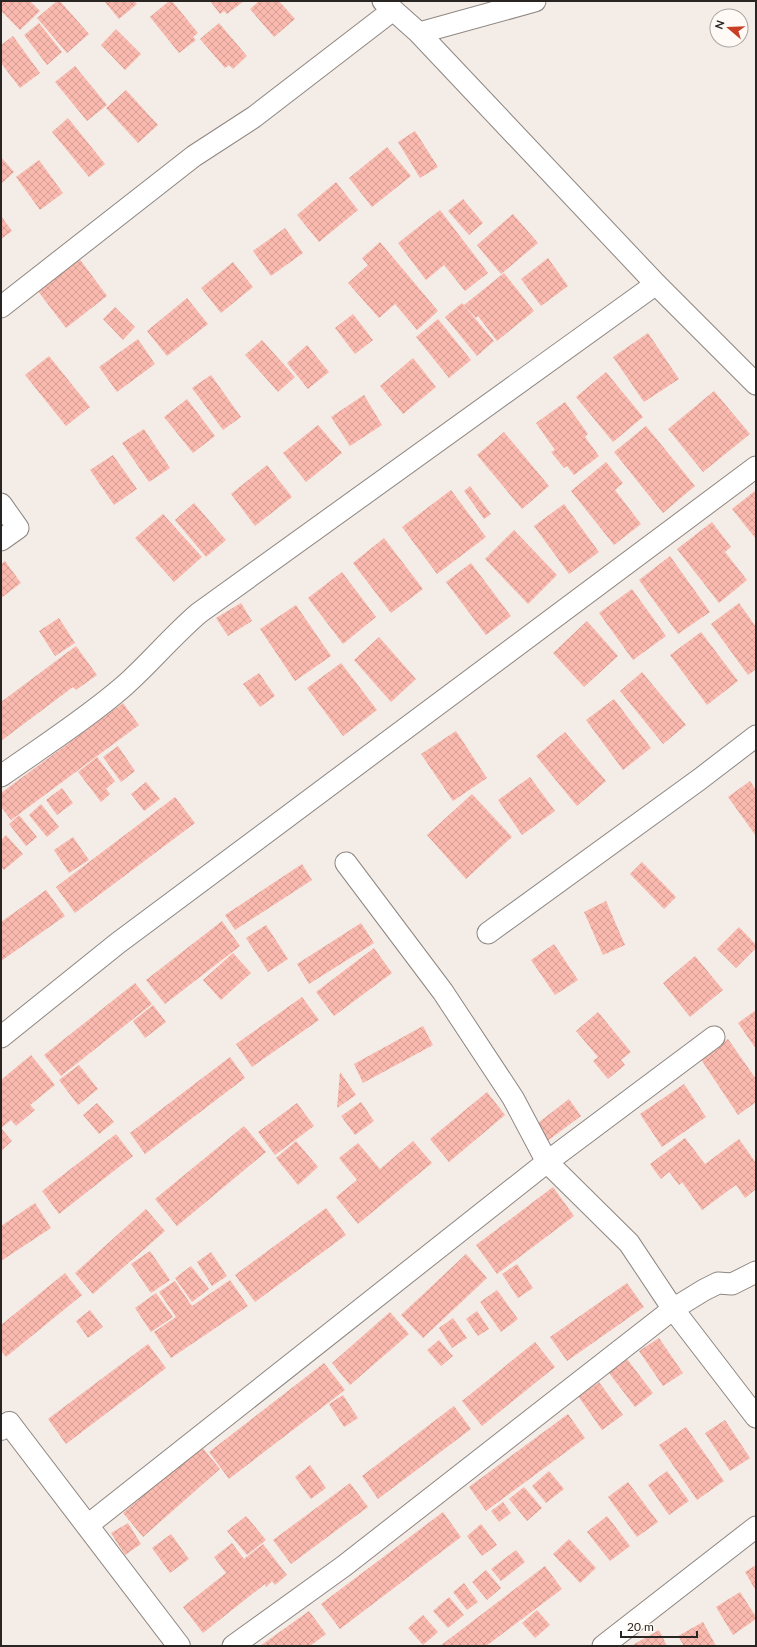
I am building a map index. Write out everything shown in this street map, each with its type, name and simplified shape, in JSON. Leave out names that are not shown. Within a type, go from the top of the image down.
[{"type":"street","points":[[419,33],[535,1]]},
{"type":"street","points":[[1,307],[194,156],[254,117],[388,6],[419,33],[656,284],[756,384]]},
{"type":"street","points":[[1,776],[106,701],[139,672],[179,630],[198,613],[656,284]]},
{"type":"street","points":[[1,1036],[118,943],[756,467]]},
{"type":"street","points":[[1,504],[18,528],[1,540]]},
{"type":"street","points":[[488,933],[700,779],[756,736]]},
{"type":"street","points":[[346,863],[443,992],[513,1098],[547,1162],[629,1243],[673,1309],[756,1417]]},
{"type":"street","points":[[88,1525],[547,1162],[714,1037]]},
{"type":"street","points":[[233,1646],[344,1566],[673,1309],[711,1286],[718,1283],[732,1284],[756,1272]]},
{"type":"street","points":[[4,1422],[88,1525],[179,1646]]},
{"type":"street","points":[[603,1646],[756,1527]]},
{"type":"building","points":[[1,1],[30,1],[40,11],[20,30],[1,11]]},
{"type":"building","points":[[57,1],[60,1],[89,34],[67,53],[37,18]]},
{"type":"building","points":[[104,1],[134,1],[137,4],[119,19]]},
{"type":"building","points":[[169,1],[172,1],[198,33],[193,37],[196,40],[179,53],[150,17]]},
{"type":"building","points":[[210,1],[244,1],[227,14],[224,11],[220,14]]},
{"type":"building","points":[[259,1],[279,1],[295,19],[274,37],[250,9]]},
{"type":"building","points":[[39,23],[62,52],[47,65],[24,35]]},
{"type":"building","points":[[219,23],[247,56],[233,69],[229,65],[225,68],[200,39]]},
{"type":"building","points":[[116,29],[141,54],[125,70],[101,45]]},
{"type":"building","points":[[13,36],[40,73],[20,88],[1,63],[1,45]]},
{"type":"building","points":[[75,66],[107,105],[87,121],[55,82]]},
{"type":"building","points":[[126,90],[158,125],[138,143],[106,108]]},
{"type":"building","points":[[68,118],[105,164],[89,177],[52,132]]},
{"type":"building","points":[[415,131],[438,167],[420,178],[398,142]]},
{"type":"building","points":[[387,147],[411,176],[372,207],[349,178]]},
{"type":"building","points":[[1,157],[14,172],[1,184]]},
{"type":"building","points":[[39,160],[63,193],[40,210],[16,177]]},
{"type":"building","points":[[336,182],[358,210],[319,242],[297,215]]},
{"type":"building","points":[[463,199],[483,223],[469,235],[448,211]]},
{"type":"building","points":[[440,210],[488,273],[465,291],[444,265],[426,280],[398,243]]},
{"type":"building","points":[[513,214],[538,243],[501,274],[477,245]]},
{"type":"building","points":[[1,216],[12,231],[1,239]]},
{"type":"building","points":[[285,228],[303,253],[271,276],[253,251]]},
{"type":"building","points":[[380,242],[438,311],[417,330],[395,304],[379,318],[348,283],[368,265],[362,258]]},
{"type":"building","points":[[76,254],[107,296],[66,328],[34,286]]},
{"type":"building","points":[[548,258],[568,286],[541,306],[521,279]]},
{"type":"building","points":[[233,262],[253,287],[221,313],[201,288]]},
{"type":"building","points":[[504,273],[534,311],[497,341],[478,316],[476,318],[464,305]]},
{"type":"building","points":[[187,298],[208,324],[167,356],[147,331]]},
{"type":"building","points":[[462,303],[494,341],[477,356],[445,317]]},
{"type":"building","points":[[115,307],[135,327],[123,340],[103,319]]},
{"type":"building","points":[[353,314],[373,340],[355,354],[335,328]]},
{"type":"building","points":[[438,319],[471,360],[449,378],[416,337]]},
{"type":"building","points":[[648,333],[679,379],[644,402],[613,357]]},
{"type":"building","points":[[138,339],[155,364],[117,392],[99,367]]},
{"type":"building","points":[[262,340],[295,377],[278,392],[245,355]]},
{"type":"building","points":[[307,345],[329,372],[308,389],[287,363]]},
{"type":"building","points":[[49,356],[90,407],[66,426],[25,375]]},
{"type":"building","points":[[413,358],[436,387],[403,414],[380,386]]},
{"type":"building","points":[[606,372],[643,417],[613,442],[576,397]]},
{"type":"building","points":[[211,375],[241,417],[223,430],[192,388]]},
{"type":"building","points":[[714,391],[750,434],[703,472],[668,429]]},
{"type":"building","points":[[364,395],[382,425],[350,446],[331,417]]},
{"type":"building","points":[[187,399],[215,436],[193,453],[164,417]]},
{"type":"building","points":[[565,402],[588,434],[585,437],[599,456],[574,475],[567,466],[564,468],[551,452],[555,450],[536,423]]},
{"type":"building","points":[[318,425],[342,453],[306,482],[283,453]]},
{"type":"building","points":[[646,426],[695,486],[663,513],[614,452]]},
{"type":"building","points":[[144,429],[170,468],[149,482],[122,443]]},
{"type":"building","points":[[504,432],[549,486],[522,509],[477,455]]},
{"type":"building","points":[[113,455],[137,489],[114,505],[90,470]]},
{"type":"building","points":[[606,462],[623,483],[615,490],[641,524],[614,545],[571,491]]},
{"type":"building","points":[[267,465],[292,497],[255,526],[231,494]]},
{"type":"building","points":[[470,486],[491,514],[484,519],[464,491]]},
{"type":"building","points":[[451,490],[486,537],[437,574],[402,527]]},
{"type":"building","points":[[756,490],[756,539],[732,509]]},
{"type":"building","points":[[194,503],[226,540],[206,557],[175,520]]},
{"type":"building","points":[[564,504],[599,552],[569,574],[534,526]]},
{"type":"building","points":[[163,514],[202,557],[174,582],[135,538]]},
{"type":"building","points":[[712,522],[731,547],[725,552],[747,580],[719,603],[677,549]]},
{"type":"building","points":[[514,530],[557,575],[528,604],[485,559]]},
{"type":"building","points":[[384,538],[423,589],[391,613],[353,563]]},
{"type":"building","points":[[670,556],[710,612],[678,634],[639,580]]},
{"type":"building","points":[[5,561],[21,583],[1,598],[1,564]]},
{"type":"building","points":[[471,563],[511,616],[486,635],[446,582]]},
{"type":"building","points":[[342,572],[376,617],[343,644],[308,598]]},
{"type":"building","points":[[632,589],[666,636],[633,660],[599,613]]},
{"type":"building","points":[[241,603],[252,621],[228,636],[216,618]]},
{"type":"building","points":[[739,603],[756,627],[756,669],[748,675],[711,624]]},
{"type":"building","points":[[296,605],[331,656],[295,681],[260,629]]},
{"type":"building","points":[[59,618],[75,643],[55,656],[39,631]]},
{"type":"building","points":[[587,621],[618,656],[584,687],[553,653]]},
{"type":"building","points":[[701,632],[738,681],[707,705],[670,655]]},
{"type":"building","points":[[379,637],[416,679],[391,702],[354,660]]},
{"type":"building","points":[[76,646],[97,675],[76,690],[73,687],[1,741],[1,702]]},
{"type":"building","points":[[341,663],[377,710],[343,736],[307,688]]},
{"type":"building","points":[[642,672],[686,725],[663,744],[620,691]]},
{"type":"building","points":[[259,673],[275,696],[260,707],[243,684]]},
{"type":"building","points":[[614,699],[651,748],[623,770],[586,720]]},
{"type":"building","points":[[123,703],[139,725],[11,820],[1,807],[1,793]]},
{"type":"building","points":[[456,731],[487,778],[453,801],[421,754]]},
{"type":"building","points":[[565,732],[606,781],[577,806],[536,756]]},
{"type":"building","points":[[118,746],[135,771],[121,782],[103,757]]},
{"type":"building","points":[[97,757],[115,781],[106,789],[110,794],[101,802],[78,772]]},
{"type":"building","points":[[530,777],[555,811],[522,835],[498,800]]},
{"type":"building","points":[[750,781],[756,790],[756,836],[728,797]]},
{"type":"building","points":[[146,782],[160,799],[144,811],[131,794]]},
{"type":"building","points":[[62,788],[73,803],[57,815],[46,800]]},
{"type":"building","points":[[472,794],[512,837],[466,879],[427,835]]},
{"type":"building","points":[[175,797],[195,823],[75,913],[56,887]]},
{"type":"building","points":[[41,804],[59,827],[47,837],[29,815]]},
{"type":"building","points":[[19,815],[37,837],[26,846],[9,824]]},
{"type":"building","points":[[6,835],[23,854],[4,870],[1,867],[1,840]]},
{"type":"building","points":[[73,837],[89,860],[69,873],[54,850]]},
{"type":"building","points":[[642,862],[676,897],[664,909],[630,874]]},
{"type":"building","points":[[302,864],[312,880],[235,930],[225,915]]},
{"type":"building","points":[[46,890],[65,916],[1,961],[1,922]]},
{"type":"building","points":[[606,901],[625,945],[603,955],[584,912]]},
{"type":"building","points":[[222,921],[240,946],[165,1004],[146,980]]},
{"type":"building","points":[[361,923],[374,943],[309,984],[297,964]]},
{"type":"building","points":[[266,925],[288,959],[268,972],[246,938]]},
{"type":"building","points":[[739,927],[756,945],[756,948],[736,968],[717,949]]},
{"type":"building","points":[[554,944],[578,980],[555,995],[531,960]]},
{"type":"building","points":[[374,948],[392,973],[334,1016],[316,992]]},
{"type":"building","points":[[233,953],[251,973],[221,1000],[203,980]]},
{"type":"building","points":[[695,956],[723,990],[690,1017],[663,983]]},
{"type":"building","points":[[135,983],[152,1004],[61,1076],[44,1055]]},
{"type":"building","points":[[302,997],[319,1020],[252,1067],[236,1044]]},
{"type":"building","points":[[153,1005],[166,1022],[145,1038],[133,1021]]},
{"type":"building","points":[[756,1010],[756,1049],[738,1023]]},
{"type":"building","points":[[598,1012],[631,1052],[621,1060],[625,1065],[608,1079],[593,1061],[598,1057],[576,1031]]},
{"type":"building","points":[[423,1026],[433,1045],[363,1083],[354,1064]]},
{"type":"building","points":[[728,1039],[756,1079],[756,1102],[738,1115],[700,1058]]},
{"type":"building","points":[[31,1055],[55,1085],[30,1105],[35,1110],[16,1126],[11,1120],[1,1128],[1,1080]]},
{"type":"building","points":[[230,1057],[245,1078],[145,1154],[130,1133]]},
{"type":"building","points":[[79,1065],[98,1089],[78,1105],[59,1080]]},
{"type":"building","points":[[340,1072],[356,1095],[337,1108]]},
{"type":"building","points":[[684,1084],[706,1117],[662,1147],[640,1114]]},
{"type":"building","points":[[487,1092],[505,1115],[449,1162],[430,1139]]},
{"type":"building","points":[[569,1099],[581,1116],[546,1142],[534,1126]]},
{"type":"building","points":[[361,1102],[374,1121],[355,1135],[341,1116]]},
{"type":"building","points":[[97,1103],[114,1122],[99,1134],[83,1115]]},
{"type":"building","points":[[297,1103],[314,1126],[275,1155],[258,1132]]},
{"type":"building","points":[[244,1126],[266,1152],[177,1226],[155,1199]]},
{"type":"building","points":[[1,1128],[12,1141],[1,1151]]},
{"type":"building","points":[[116,1134],[133,1156],[59,1214],[42,1191]]},
{"type":"building","points":[[685,1138],[705,1164],[739,1139],[756,1163],[756,1189],[745,1198],[736,1185],[702,1210],[682,1182],[679,1185],[669,1172],[661,1179],[650,1164]]},
{"type":"building","points":[[296,1141],[318,1167],[298,1185],[276,1158]]},
{"type":"building","points":[[413,1141],[432,1163],[358,1224],[336,1197],[357,1180],[339,1158],[358,1143],[380,1169]]},
{"type":"building","points":[[553,1187],[574,1216],[497,1274],[476,1245]]},
{"type":"building","points":[[35,1203],[51,1228],[1,1261],[1,1226]]},
{"type":"building","points":[[326,1208],[346,1235],[255,1302],[235,1275]]},
{"type":"building","points":[[146,1209],[165,1231],[93,1294],[75,1273]]},
{"type":"building","points":[[150,1251],[170,1280],[151,1293],[131,1264]]},
{"type":"building","points":[[211,1252],[227,1276],[212,1286],[197,1262]]},
{"type":"building","points":[[466,1254],[487,1278],[423,1338],[401,1315]]},
{"type":"building","points":[[517,1264],[533,1288],[518,1298],[502,1274]]},
{"type":"building","points":[[191,1266],[209,1289],[192,1302],[175,1278]]},
{"type":"building","points":[[65,1273],[82,1295],[6,1357],[1,1351],[1,1325]]},
{"type":"building","points":[[230,1280],[248,1306],[171,1358],[154,1332],[176,1317],[159,1292],[175,1281],[192,1306]]},
{"type":"building","points":[[627,1283],[644,1307],[567,1361],[550,1337]]},
{"type":"building","points":[[497,1290],[518,1319],[501,1332],[480,1302]]},
{"type":"building","points":[[156,1293],[173,1317],[151,1332],[135,1308]]},
{"type":"building","points":[[90,1310],[103,1327],[88,1338],[76,1321]]},
{"type":"building","points":[[477,1311],[489,1329],[478,1336],[466,1319]]},
{"type":"building","points":[[390,1312],[409,1334],[350,1385],[332,1363]]},
{"type":"building","points":[[453,1318],[467,1338],[452,1348],[439,1328]]},
{"type":"building","points":[[659,1338],[683,1373],[663,1386],[639,1351]]},
{"type":"building","points":[[439,1340],[453,1356],[441,1366],[427,1350]]},
{"type":"building","points":[[535,1342],[555,1367],[482,1426],[462,1401]]},
{"type":"building","points":[[148,1344],[166,1368],[66,1444],[48,1419]]},
{"type":"building","points":[[627,1359],[653,1393],[635,1407],[609,1373]]},
{"type":"building","points":[[324,1363],[345,1390],[229,1479],[209,1452]]},
{"type":"building","points":[[599,1382],[623,1415],[602,1430],[578,1396]]},
{"type":"building","points":[[343,1395],[358,1418],[344,1427],[329,1404]]},
{"type":"building","points":[[454,1406],[471,1429],[378,1499],[362,1476]]},
{"type":"building","points":[[568,1414],[585,1438],[486,1511],[469,1487]]},
{"type":"building","points":[[725,1420],[750,1458],[730,1471],[705,1433]]},
{"type":"building","points":[[686,1427],[724,1481],[697,1500],[659,1445]]},
{"type":"building","points":[[201,1446],[220,1469],[143,1537],[123,1513]]},
{"type":"building","points":[[310,1465],[326,1488],[311,1499],[295,1477]]},
{"type":"building","points":[[549,1471],[564,1489],[546,1503],[532,1486]]},
{"type":"building","points":[[667,1471],[689,1501],[669,1515],[648,1485]]},
{"type":"building","points":[[628,1482],[658,1522],[637,1537],[608,1497]]},
{"type":"building","points":[[350,1483],[368,1507],[291,1564],[273,1540]]},
{"type":"building","points":[[524,1487],[542,1508],[527,1521],[509,1499]]},
{"type":"building","points":[[503,1502],[511,1513],[499,1522],[491,1511]]},
{"type":"building","points":[[443,1512],[461,1537],[340,1629],[321,1604]]},
{"type":"building","points":[[246,1516],[266,1540],[247,1555],[227,1531]]},
{"type":"building","points":[[607,1516],[630,1546],[610,1561],[587,1532]]},
{"type":"building","points":[[128,1523],[141,1544],[125,1555],[111,1533]]},
{"type":"building","points":[[481,1524],[497,1545],[482,1556],[467,1536]]},
{"type":"building","points":[[171,1534],[189,1559],[170,1573],[152,1548]]},
{"type":"building","points":[[569,1539],[596,1568],[580,1583],[553,1554]]},
{"type":"building","points":[[232,1543],[244,1559],[263,1544],[287,1575],[275,1585],[272,1581],[266,1587],[265,1584],[203,1633],[183,1607],[226,1573],[214,1557]]},
{"type":"building","points":[[516,1550],[525,1562],[501,1581],[491,1569]]},
{"type":"building","points":[[756,1565],[756,1591],[745,1572]]},
{"type":"building","points":[[545,1566],[562,1589],[486,1646],[440,1646]]},
{"type":"building","points":[[486,1570],[501,1588],[487,1600],[472,1582]]},
{"type":"building","points":[[464,1583],[478,1602],[467,1610],[453,1592]]},
{"type":"building","points":[[740,1592],[756,1619],[733,1635],[716,1607]]},
{"type":"building","points":[[449,1597],[464,1615],[448,1628],[433,1611]]},
{"type":"building","points":[[537,1610],[550,1625],[535,1638],[522,1623]]},
{"type":"building","points":[[309,1611],[326,1634],[310,1646],[260,1646]]},
{"type":"building","points":[[423,1615],[438,1632],[423,1645],[408,1628]]},
{"type":"building","points":[[703,1622],[716,1646],[684,1646],[678,1636]]},
{"type":"building","points":[[659,1630],[667,1646],[631,1646]]}]
